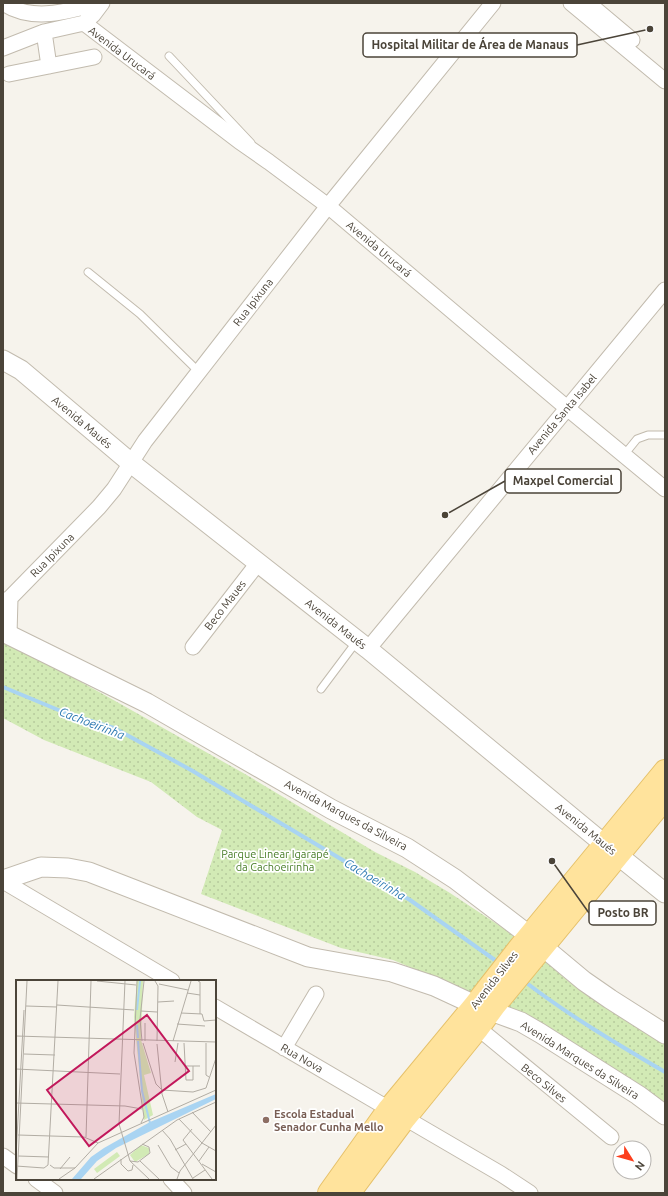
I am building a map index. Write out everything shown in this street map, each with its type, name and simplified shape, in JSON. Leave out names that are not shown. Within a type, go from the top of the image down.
[{"type":"main road","name":"Avenida Silves","points":[[329,1193],[397,1113],[611,850],[665,771]]},
{"type":"main road","name":"Avenida Silves","points":[[611,850],[665,798]]},
{"type":"main road","name":"Avenida Silves","points":[[349,1193],[397,1113],[478,1028],[486,1004]]},
{"type":"street","points":[[3,3],[9,8],[29,14],[49,15],[99,3]]},
{"type":"street","points":[[3,48],[44,32],[84,23],[94,14],[102,3]]},
{"type":"street","name":"Rua Ipixuna","points":[[6,634],[6,600],[99,507],[114,489],[144,441],[328,206],[493,3]]},
{"type":"street","points":[[571,3],[665,81]]},
{"type":"street","points":[[588,3],[665,68]]},
{"type":"street","name":"Avenida Urucará","points":[[84,23],[238,141],[328,206],[665,489]]},
{"type":"street","points":[[44,32],[49,66]]},
{"type":"street","points":[[9,74],[94,57]]},
{"type":"street","name":"Avenida Santa Isabel","points":[[362,645],[567,408],[665,290]]},
{"type":"street","name":"Avenida Maués","points":[[3,360],[26,375],[131,463],[362,645],[665,893]]},
{"type":"street","name":"Beco Maues","points":[[192,647],[258,563]]},
{"type":"street","name":"Avenida Marques da Silveira","points":[[6,634],[147,703],[330,809],[407,848],[455,878],[532,946],[665,1034]]},
{"type":"street","name":"Avenida Marques da Silveira","points":[[3,880],[41,867],[68,868],[89,872],[308,957],[392,972],[486,1004],[540,1033],[638,1095],[665,1114]]},
{"type":"street","points":[[3,880],[170,980]]},
{"type":"street","points":[[284,1048],[316,994]]},
{"type":"street","name":"Rua Nova","points":[[216,1008],[501,1174],[530,1193]]},
{"type":"street","name":"Beco Silves","points":[[478,1028],[611,1137]]},
{"type":"street","points":[[3,1156],[16,1165]]},
{"type":"street","points":[[37,1180],[55,1193]]},
{"type":"street","points":[[172,1180],[184,1193]]},
{"type":"lane","points":[[169,56],[269,162]]},
{"type":"lane","points":[[88,272],[140,314],[199,372]]},
{"type":"lane","points":[[624,455],[637,439],[648,435],[665,435]]},
{"type":"lane","name":"Avenida Santa Isabel","points":[[321,689],[362,645]]},
{"type":"green space","name":"Parque Linear Igarapé da Cachoeirinha","points":[[3,641],[101,693],[245,774],[375,852],[415,872],[503,928],[569,982],[665,1043],[665,1106],[508,1008],[393,960],[341,948],[201,894],[222,830],[197,817],[151,782],[44,740],[3,718]]},
{"type":"waterway","name":"Cachoeirinha","points":[[3,687],[68,714],[114,728],[191,770],[410,900],[499,963]]},
{"type":"waterway","name":"Cachoeirinha","points":[[524,981],[575,1017],[665,1072]]},
{"type":"place","name":"Hospital Militar de Área de Manaus","points":[[650,29]]},
{"type":"place","name":"Maxpel Comercial","points":[[445,515]]},
{"type":"place","name":"Posto BR","points":[[552,861]]},
{"type":"place","name":"Escola Estadual Senador Cunha Mello","points":[[266,1120]]}]
